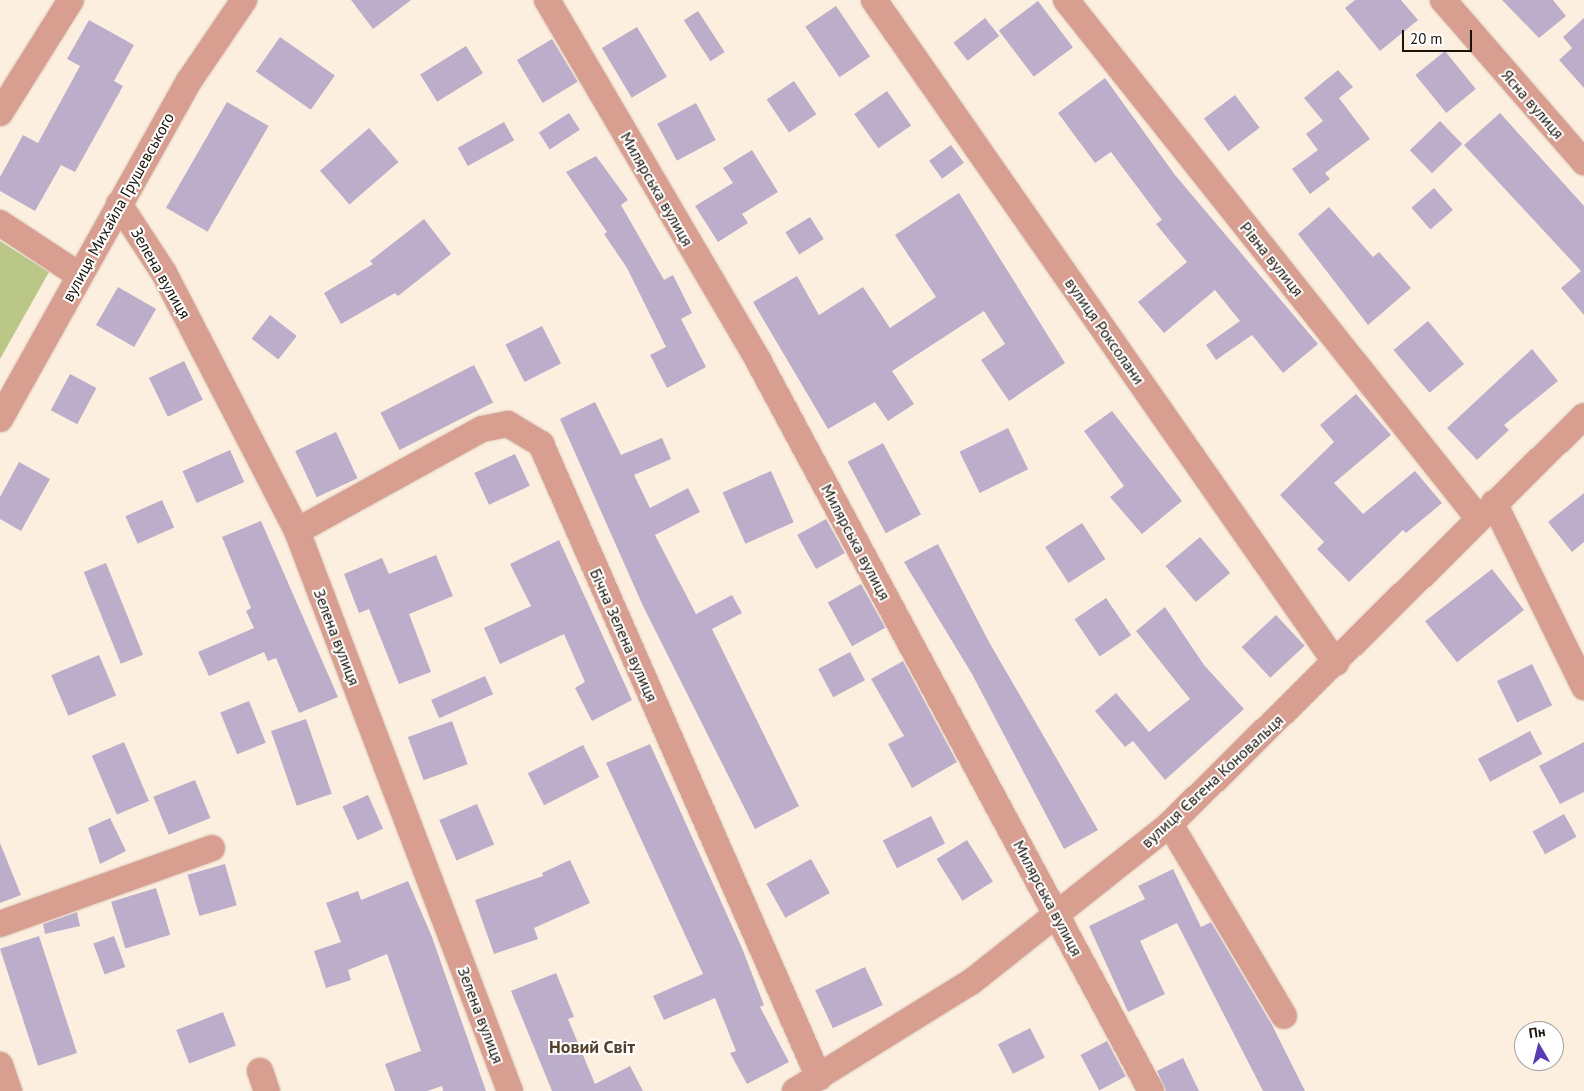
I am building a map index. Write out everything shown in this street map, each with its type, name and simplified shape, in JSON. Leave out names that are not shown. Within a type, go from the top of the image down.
[{"type":"street","points":[[0,113],[71,0]]},
{"type":"street","name":"вулиця Михайла Грушевського","points":[[0,419],[79,275],[190,81],[244,0]]},
{"type":"street","name":"Милярська вулиця","points":[[547,0],[759,362],[1151,1091]]},
{"type":"street","name":"вулиця Роксолани","points":[[874,0],[1336,663]]},
{"type":"street","name":"Рівна вулиця","points":[[1066,0],[1486,511],[1584,687]]},
{"type":"street","name":"Ясна вулиця","points":[[1443,0],[1584,162]]},
{"type":"street","name":"Зелена вулиця","points":[[119,204],[164,273],[297,530],[510,1091]]},
{"type":"street","points":[[0,223],[79,275]]},
{"type":"street","name":"вулиця Євгена Коновальця","points":[[795,1091],[819,1078],[971,982],[1058,917],[1170,824],[1336,663],[1486,511],[1584,416]]},
{"type":"street","name":"Бічна Зелена вулиця","points":[[297,530],[482,429],[508,424],[541,444],[819,1078]]},
{"type":"street","points":[[1170,824],[1284,1016]]},
{"type":"street","points":[[0,924],[212,848]]},
{"type":"street","points":[[0,1065],[9,1091]]},
{"type":"green space","points":[[0,241],[49,272],[0,359]]},
{"type":"building","points":[[351,0],[411,0],[373,29]]},
{"type":"building","points":[[1355,0],[1401,0],[1418,20],[1380,51],[1345,8]]},
{"type":"building","points":[[1502,0],[1553,0],[1566,16],[1539,38]]},
{"type":"building","points":[[1038,1],[1073,47],[1034,77],[999,30]]},
{"type":"building","points":[[836,6],[870,57],[839,77],[805,27]]},
{"type":"building","points":[[698,11],[725,52],[710,61],[684,20]]},
{"type":"building","points":[[985,18],[999,36],[968,61],[953,43]]},
{"type":"building","points":[[1584,18],[1584,88],[1559,60],[1572,48],[1563,37]]},
{"type":"building","points":[[89,20],[134,45],[114,81],[123,86],[75,172],[61,165],[35,211],[0,191],[0,177],[23,135],[38,143],[80,66],[67,59]]},
{"type":"building","points":[[637,27],[667,77],[632,98],[602,48]]},
{"type":"building","points":[[280,37],[335,75],[311,110],[256,71]]},
{"type":"building","points":[[552,39],[578,82],[543,103],[517,60]]},
{"type":"building","points":[[466,46],[483,73],[437,102],[420,75]]},
{"type":"building","points":[[1445,51],[1476,89],[1446,113],[1415,75]]},
{"type":"building","points":[[1338,70],[1353,87],[1339,98],[1370,139],[1325,173],[1330,179],[1310,194],[1292,169],[1318,150],[1306,134],[1323,121],[1304,98]]},
{"type":"building","points":[[1105,78],[1175,175],[1318,344],[1283,373],[1252,335],[1216,360],[1206,345],[1240,321],[1215,290],[1164,333],[1138,302],[1187,262],[1156,224],[1162,220],[1111,152],[1095,163],[1058,113]]},
{"type":"building","points":[[794,81],[816,114],[789,133],[767,99]]},
{"type":"building","points":[[887,91],[911,125],[878,148],[854,114]]},
{"type":"building","points":[[1235,95],[1260,128],[1229,151],[1204,118]]},
{"type":"building","points":[[227,102],[269,126],[208,232],[166,208]]},
{"type":"building","points":[[696,103],[716,140],[677,161],[657,124]]},
{"type":"building","points":[[569,113],[580,130],[550,149],[539,133]]},
{"type":"building","points":[[1500,113],[1584,206],[1584,315],[1561,288],[1581,271],[1464,145]]},
{"type":"building","points":[[1440,121],[1462,144],[1432,173],[1410,150]]},
{"type":"building","points":[[504,122],[514,140],[468,166],[458,148]]},
{"type":"building","points":[[369,128],[399,162],[349,205],[320,171]]},
{"type":"building","points":[[951,145],[964,163],[942,179],[929,161]]},
{"type":"building","points":[[752,150],[778,192],[742,214],[748,223],[718,242],[695,206],[733,183],[723,168]]},
{"type":"building","points":[[596,156],[628,200],[621,205],[664,280],[673,275],[692,313],[681,319],[706,367],[667,388],[650,355],[666,347],[627,268],[604,234],[607,232],[566,172]]},
{"type":"building","points":[[1434,188],[1453,210],[1430,230],[1411,208]]},
{"type":"building","points":[[959,193],[1065,363],[1009,401],[981,360],[1005,344],[984,311],[892,371],[914,404],[888,421],[875,402],[828,429],[753,302],[797,276],[819,315],[863,287],[890,328],[936,297],[895,235]]},
{"type":"building","points":[[1329,207],[1373,257],[1379,252],[1411,288],[1368,325],[1298,234]]},
{"type":"building","points":[[810,217],[824,239],[799,254],[785,232]]},
{"type":"building","points":[[424,219],[451,254],[398,296],[395,293],[341,324],[324,293],[373,264],[370,261]]},
{"type":"building","points":[[118,287],[156,309],[134,347],[96,325]]},
{"type":"building","points":[[270,315],[297,336],[278,360],[252,339]]},
{"type":"building","points":[[1428,321],[1464,364],[1430,393],[1394,350]]},
{"type":"building","points":[[542,326],[561,363],[525,382],[505,345]]},
{"type":"building","points":[[1532,349],[1558,381],[1504,425],[1509,430],[1477,460],[1447,428]]},
{"type":"building","points":[[184,361],[203,400],[168,417],[149,378]]},
{"type":"building","points":[[474,365],[493,402],[400,450],[380,413]]},
{"type":"building","points":[[70,374],[96,388],[77,424],[51,410]]},
{"type":"building","points":[[1356,394],[1391,435],[1334,483],[1363,514],[1415,471],[1442,503],[1406,533],[1403,530],[1349,582],[1317,549],[1324,542],[1280,495],[1334,442],[1320,425]]},
{"type":"building","points":[[595,402],[621,455],[662,438],[671,459],[634,475],[650,508],[688,488],[700,512],[655,535],[696,614],[732,595],[742,613],[712,629],[799,806],[755,829],[643,606],[560,419]]},
{"type":"building","points":[[1112,411],[1182,501],[1142,534],[1110,497],[1124,486],[1084,431]]},
{"type":"building","points":[[1008,428],[1028,469],[980,493],[959,452]]},
{"type":"building","points":[[336,432],[358,478],[317,497],[295,451]]},
{"type":"building","points":[[883,443],[921,515],[886,533],[848,462]]},
{"type":"building","points":[[230,450],[244,482],[197,503],[182,471]]},
{"type":"building","points":[[515,454],[530,486],[489,505],[474,473]]},
{"type":"building","points":[[19,462],[50,479],[21,531],[0,519],[0,497]]},
{"type":"building","points":[[771,471],[794,522],[745,544],[723,493]]},
{"type":"building","points":[[1584,493],[1584,542],[1572,552],[1548,522]]},
{"type":"building","points":[[162,500],[174,527],[138,544],[125,516]]},
{"type":"building","points":[[826,519],[845,553],[816,569],[797,535]]},
{"type":"building","points":[[261,521],[338,697],[299,713],[276,658],[268,661],[264,652],[209,676],[198,652],[254,628],[246,611],[251,608],[222,537]]},
{"type":"building","points":[[1082,523],[1105,559],[1069,583],[1045,547]]},
{"type":"building","points":[[1200,537],[1230,573],[1196,602],[1166,566]]},
{"type":"building","points":[[559,540],[632,700],[592,721],[575,688],[585,682],[564,634],[500,664],[484,628],[531,606],[510,564]]},
{"type":"building","points":[[938,544],[989,642],[1098,830],[1064,849],[972,674],[904,562]]},
{"type":"building","points":[[436,555],[453,596],[409,614],[431,672],[399,684],[369,609],[359,613],[344,574],[382,558],[389,574]]},
{"type":"building","points":[[106,563],[143,655],[121,664],[84,572]]},
{"type":"building","points":[[1492,569],[1524,610],[1457,662],[1425,621]]},
{"type":"building","points":[[861,584],[885,628],[852,646],[828,602]]},
{"type":"building","points":[[1106,598],[1131,635],[1100,657],[1074,619]]},
{"type":"building","points":[[1165,607],[1204,665],[1244,709],[1165,780],[1133,741],[1125,747],[1095,711],[1116,693],[1149,732],[1190,699],[1136,631]]},
{"type":"building","points":[[1276,615],[1305,646],[1270,678],[1242,647]]},
{"type":"building","points":[[850,652],[865,680],[833,697],[818,669]]},
{"type":"building","points":[[99,655],[116,696],[68,716],[51,675]]},
{"type":"building","points":[[903,661],[957,762],[912,788],[888,744],[904,736],[871,679]]},
{"type":"building","points":[[1532,664],[1552,705],[1517,722],[1497,681]]},
{"type":"building","points":[[485,676],[493,694],[439,718],[431,700]]},
{"type":"building","points":[[249,701],[266,743],[237,754],[220,713]]},
{"type":"building","points":[[306,719],[332,794],[297,806],[271,731]]},
{"type":"building","points":[[452,721],[468,764],[424,780],[408,737]]},
{"type":"building","points":[[1530,731],[1542,754],[1490,782],[1478,759]]},
{"type":"building","points":[[124,742],[149,801],[117,815],[92,756]]},
{"type":"building","points":[[1584,742],[1584,792],[1560,804],[1539,766]]},
{"type":"building","points":[[650,744],[742,948],[764,1005],[760,1007],[789,1062],[747,1084],[730,1053],[736,1051],[715,998],[664,1020],[653,996],[703,974],[606,763]]},
{"type":"building","points":[[583,745],[599,777],[544,805],[528,773]]},
{"type":"building","points":[[195,780],[210,818],[169,835],[153,797]]},
{"type":"building","points":[[368,795],[383,829],[357,840],[342,806]]},
{"type":"building","points":[[477,804],[494,845],[456,861],[439,820]]},
{"type":"building","points":[[1564,814],[1577,837],[1545,854],[1533,831]]},
{"type":"building","points":[[931,816],[945,844],[897,868],[883,841]]},
{"type":"building","points":[[110,818],[126,851],[100,864],[88,828]]},
{"type":"building","points":[[967,840],[993,882],[962,901],[936,859]]},
{"type":"building","points":[[0,843],[21,895],[0,903]]},
{"type":"building","points":[[811,859],[830,893],[785,918],[766,884]]},
{"type":"building","points":[[570,860],[590,903],[534,928],[538,939],[494,954],[475,900],[543,876],[542,873]]},
{"type":"building","points":[[225,864],[237,905],[199,916],[188,875]]},
{"type":"building","points":[[1173,869],[1201,927],[1211,922],[1272,1025],[1305,1091],[1263,1091],[1177,923],[1140,941],[1165,994],[1128,1012],[1089,926],[1145,899],[1138,886]]},
{"type":"building","points":[[408,881],[432,937],[486,1091],[443,1091],[442,1086],[427,1091],[395,1091],[385,1064],[421,1051],[387,954],[348,970],[351,980],[326,988],[314,951],[341,942],[326,903],[358,891],[361,900]]},
{"type":"building","points":[[156,888],[170,935],[125,949],[111,902]]},
{"type":"building","points":[[77,912],[80,926],[45,934],[43,924]]},
{"type":"building","points":[[39,936],[77,1053],[38,1066],[0,949]]},
{"type":"building","points":[[114,936],[125,967],[105,975],[93,944]]},
{"type":"building","points":[[865,967],[883,1005],[833,1028],[815,990]]},
{"type":"building","points":[[556,973],[574,1017],[568,1019],[595,1084],[630,1066],[643,1091],[552,1091],[511,991]]},
{"type":"building","points":[[223,1012],[236,1046],[189,1064],[176,1030]]},
{"type":"building","points":[[1030,1028],[1045,1057],[1013,1074],[998,1044]]},
{"type":"building","points":[[1107,1041],[1126,1076],[1099,1090],[1081,1055]]},
{"type":"building","points":[[1183,1058],[1199,1091],[1166,1091],[1157,1071]]},
{"type":"district","name":"Новий Світ","points":[[592,1047]]}]
